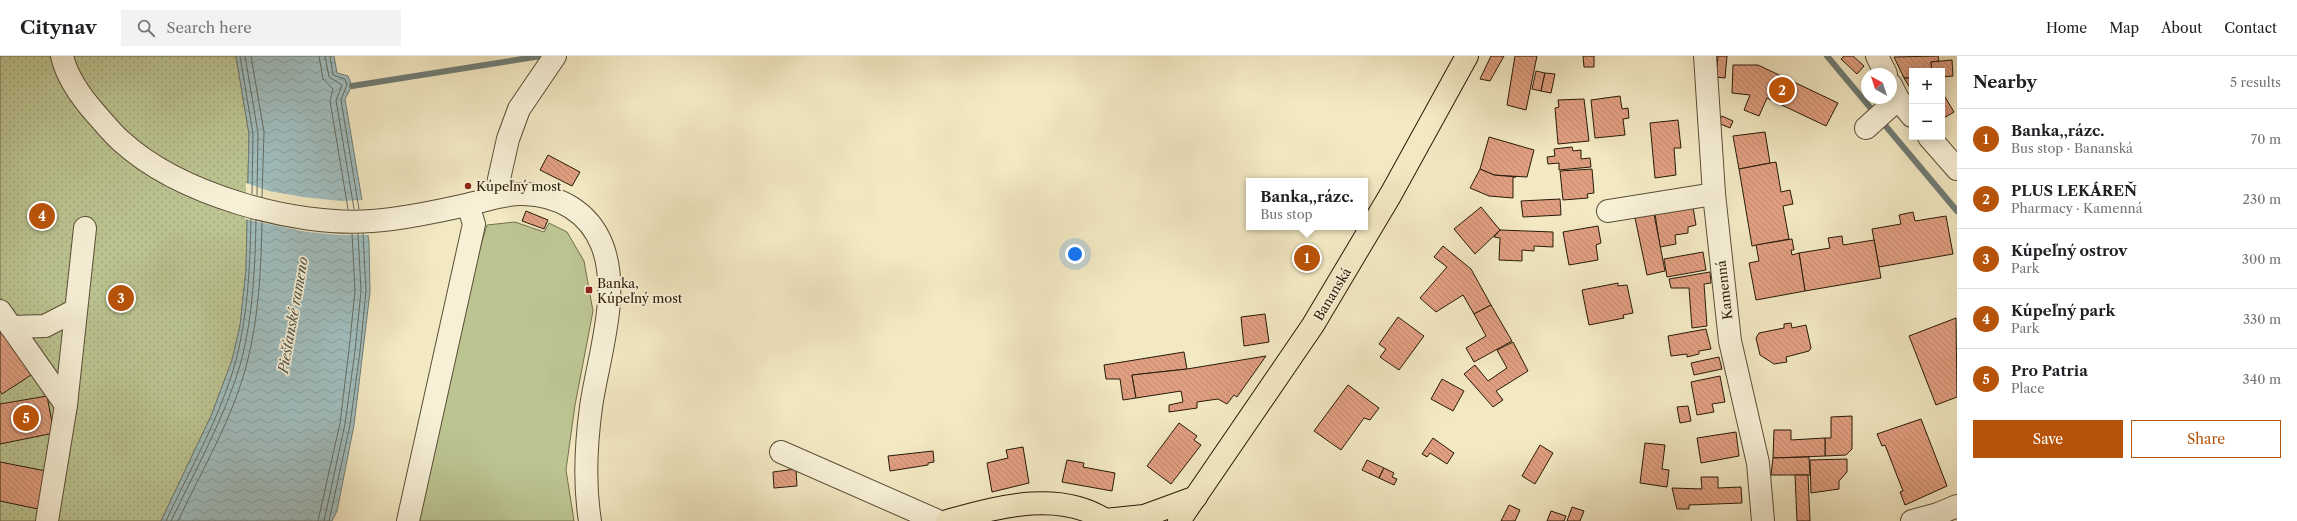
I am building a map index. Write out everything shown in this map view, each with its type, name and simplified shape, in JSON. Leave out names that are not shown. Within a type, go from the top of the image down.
[{"type":"main road","name":"Bananská","points":[[1179,521],[1317,319],[1392,194],[1467,56]]},
{"type":"main road","points":[[947,521],[1002,507],[1058,504],[1087,509],[1106,520],[1144,516],[1196,497]]},
{"type":"street","points":[[62,56],[66,72],[82,97],[120,141],[140,156],[173,176],[230,200],[282,215],[330,222],[372,221],[458,207],[495,197],[523,194],[561,200],[569,204],[589,223],[598,235],[607,259],[609,296],[591,408],[586,456],[587,505],[590,521]]},
{"type":"street","name":"Kamenná","points":[[1705,56],[1714,194],[1730,341],[1758,463],[1762,521]]},
{"type":"street","points":[[1877,56],[1883,68]]},
{"type":"street","points":[[495,197],[508,139],[519,109],[552,61]]},
{"type":"street","points":[[1897,102],[1909,113]]},
{"type":"street","points":[[1866,128],[1886,104]]},
{"type":"street","points":[[1932,140],[1957,169]]},
{"type":"street","points":[[1608,211],[1714,194]]},
{"type":"street","points":[[408,521],[474,224],[458,207]]},
{"type":"street","points":[[47,521],[66,405],[85,228]]},
{"type":"street","points":[[6,319],[45,326],[76,310]]},
{"type":"street","points":[[6,319],[66,405]]},
{"type":"street","points":[[781,452],[938,521]]},
{"type":"street","points":[[1912,521],[1938,514],[1957,506]]},
{"type":"green space","points":[[0,56],[236,56],[249,134],[246,270],[240,326],[232,360],[211,416],[161,521],[0,521]]},
{"type":"green space","points":[[515,222],[544,232],[549,223],[567,232],[584,261],[593,311],[575,405],[566,470],[574,521],[419,521],[472,276],[487,225]]},
{"type":"water","name":"Piešťanské rameno","points":[[236,56],[334,56],[337,73],[348,76],[352,86],[345,99],[369,242],[370,292],[354,425],[337,511],[332,521],[161,521],[211,416],[232,360],[240,326],[246,270],[249,134]]},
{"type":"pier","points":[[246,183],[269,191],[303,197],[341,201],[364,200],[370,235],[340,235],[307,232],[245,219]]},
{"type":"building","points":[[1491,56],[1504,56],[1490,81],[1480,79]]},
{"type":"building","points":[[1515,56],[1537,56],[1526,110],[1507,105]]},
{"type":"building","points":[[1583,56],[1594,56],[1594,67],[1584,67]]},
{"type":"building","points":[[1718,56],[1727,56],[1725,78],[1716,77]]},
{"type":"building","points":[[1844,56],[1853,56],[1864,66],[1857,74],[1841,59]]},
{"type":"building","points":[[1938,56],[1939,61],[1931,62],[1932,68],[1909,68],[1909,78],[1904,78],[1894,57]]},
{"type":"building","points":[[1952,60],[1953,76],[1945,77],[1945,68],[1932,68],[1931,62]]},
{"type":"building","points":[[1733,65],[1758,65],[1838,103],[1826,126],[1767,98],[1759,116],[1744,110],[1750,95],[1732,93]]},
{"type":"building","points":[[1536,71],[1545,73],[1541,91],[1532,89]]},
{"type":"building","points":[[1545,73],[1555,74],[1551,93],[1541,91]]},
{"type":"building","points":[[1904,78],[1909,78],[1909,86]]},
{"type":"building","points":[[1620,96],[1622,109],[1628,108],[1629,118],[1623,119],[1625,135],[1595,138],[1591,100]]},
{"type":"building","points":[[1945,97],[1954,112],[1945,117]]},
{"type":"building","points":[[1584,99],[1589,141],[1558,144],[1555,108],[1559,107],[1558,100]]},
{"type":"building","points":[[1722,116],[1733,121],[1730,128],[1718,123]]},
{"type":"building","points":[[1678,120],[1681,148],[1674,148],[1676,175],[1655,178],[1650,123]]},
{"type":"building","points":[[1765,132],[1770,163],[1739,169],[1733,136]]},
{"type":"building","points":[[1489,137],[1534,150],[1527,177],[1494,175],[1480,169]]},
{"type":"building","points":[[1572,147],[1573,151],[1581,150],[1581,159],[1590,158],[1591,167],[1559,170],[1559,163],[1548,164],[1547,157],[1555,156],[1554,149]]},
{"type":"building","points":[[548,155],[580,172],[572,186],[540,170]]},
{"type":"building","points":[[1776,162],[1781,192],[1790,190],[1793,204],[1783,206],[1789,239],[1752,246],[1739,169]]},
{"type":"building","points":[[1480,169],[1494,175],[1516,177],[1513,177],[1513,198],[1489,196],[1470,188]]},
{"type":"building","points":[[1592,169],[1594,193],[1587,194],[1588,198],[1563,200],[1560,171]]},
{"type":"building","points":[[1560,199],[1561,215],[1523,217],[1521,201]]},
{"type":"building","points":[[1481,207],[1500,230],[1475,254],[1454,229]]},
{"type":"building","points":[[1693,207],[1696,225],[1688,227],[1688,233],[1675,235],[1676,244],[1660,247],[1655,214]]},
{"type":"building","points":[[526,211],[548,220],[544,229],[522,221]]},
{"type":"building","points":[[1913,212],[1915,221],[1946,216],[1953,254],[1879,267],[1872,229],[1901,224],[1899,215]]},
{"type":"building","points":[[1654,214],[1665,271],[1647,275],[1635,218]]},
{"type":"building","points":[[1598,226],[1601,243],[1596,245],[1598,260],[1569,265],[1563,232]]},
{"type":"building","points":[[1500,230],[1553,232],[1553,247],[1534,246],[1534,251],[1522,250],[1522,261],[1499,260],[1500,238],[1494,237]]},
{"type":"building","points":[[1842,236],[1843,245],[1874,240],[1881,278],[1805,291],[1799,253],[1830,248],[1828,238]]},
{"type":"building","points":[[1792,239],[1794,250],[1791,250],[1792,255],[1799,253],[1805,291],[1756,300],[1749,263],[1759,261],[1756,245]]},
{"type":"building","points":[[1443,246],[1471,269],[1491,305],[1474,314],[1463,295],[1436,312],[1420,298],[1447,267],[1434,257]]},
{"type":"building","points":[[1703,252],[1706,270],[1667,277],[1664,259]]},
{"type":"building","points":[[1710,272],[1711,283],[1704,284],[1707,326],[1692,328],[1689,288],[1671,288],[1669,279]]},
{"type":"building","points":[[1618,283],[1618,286],[1627,285],[1633,313],[1623,315],[1624,318],[1589,325],[1582,290]]},
{"type":"building","points":[[1491,305],[1512,341],[1474,362],[1466,348],[1486,336],[1474,314]]},
{"type":"building","points":[[1265,314],[1269,342],[1244,346],[1241,317]]},
{"type":"building","points":[[1398,317],[1424,336],[1399,370],[1380,357],[1386,349],[1379,344]]},
{"type":"building","points":[[1956,318],[1957,397],[1936,405],[1909,336]]},
{"type":"building","points":[[0,323],[31,375],[2,394],[0,391]]},
{"type":"building","points":[[1791,323],[1792,328],[1806,325],[1811,348],[1809,351],[1786,357],[1787,362],[1774,364],[1760,355],[1756,338],[1759,333],[1784,328],[1784,324]]},
{"type":"building","points":[[1706,329],[1711,349],[1699,351],[1699,354],[1687,357],[1687,354],[1671,356],[1668,336]]},
{"type":"building","points":[[1513,342],[1528,371],[1496,391],[1503,400],[1493,407],[1464,374],[1475,365],[1488,381],[1507,368],[1497,350]]},
{"type":"building","points":[[1184,352],[1187,369],[1132,375],[1136,398],[1123,400],[1120,379],[1106,379],[1104,365]]},
{"type":"building","points":[[1266,356],[1237,397],[1234,395],[1227,404],[1218,399],[1197,402],[1197,408],[1169,412],[1169,405],[1183,402],[1181,391],[1136,398],[1132,375],[1187,369]]},
{"type":"building","points":[[1719,357],[1722,369],[1694,375],[1691,363]]},
{"type":"building","points":[[1720,376],[1725,402],[1712,404],[1714,412],[1697,415],[1691,382]]},
{"type":"building","points":[[1442,379],[1464,391],[1453,411],[1431,399]]},
{"type":"building","points":[[1348,385],[1379,408],[1370,420],[1364,418],[1341,450],[1314,431]]},
{"type":"building","points":[[47,396],[54,433],[0,444],[0,404]]},
{"type":"building","points":[[1688,406],[1691,421],[1680,423],[1677,407]]},
{"type":"building","points":[[1852,416],[1852,449],[1846,455],[1825,456],[1825,438],[1831,438],[1831,417]]},
{"type":"building","points":[[1921,419],[1947,486],[1905,505],[1900,492],[1903,491],[1885,445],[1882,446],[1877,434]]},
{"type":"building","points":[[1179,423],[1197,436],[1194,440],[1201,445],[1171,484],[1147,466]]},
{"type":"building","points":[[1774,430],[1791,430],[1791,440],[1825,438],[1825,456],[1773,458]]},
{"type":"building","points":[[1736,432],[1739,456],[1701,463],[1697,438]]},
{"type":"building","points":[[1433,438],[1454,453],[1447,464],[1430,453],[1427,457],[1422,454]]},
{"type":"building","points":[[1645,443],[1665,445],[1662,469],[1669,470],[1667,487],[1640,483]]},
{"type":"building","points":[[1540,445],[1553,453],[1535,484],[1522,476]]},
{"type":"building","points":[[1023,447],[1029,483],[992,492],[987,463],[1008,458],[1006,450]]},
{"type":"building","points":[[933,451],[934,462],[928,463],[928,465],[890,471],[888,456]]},
{"type":"building","points":[[1809,457],[1810,475],[1771,475],[1773,458]]},
{"type":"building","points":[[1847,459],[1847,472],[1839,481],[1839,489],[1811,493],[1810,460]]},
{"type":"building","points":[[1067,460],[1084,463],[1083,467],[1115,473],[1112,491],[1062,482]]},
{"type":"building","points":[[1367,460],[1384,468],[1379,478],[1362,470]]},
{"type":"building","points":[[0,462],[46,471],[38,509],[0,501]]},
{"type":"building","points":[[1384,468],[1394,473],[1392,477],[1397,479],[1394,485],[1379,478]]},
{"type":"building","points":[[796,469],[797,486],[774,488],[773,472]]},
{"type":"building","points":[[1795,475],[1808,475],[1810,521],[1797,521]]},
{"type":"building","points":[[1701,477],[1718,477],[1718,488],[1741,487],[1742,503],[1689,505],[1689,509],[1677,509],[1672,488],[1702,489]]},
{"type":"building","points":[[1509,505],[1520,510],[1515,521],[1501,521]]},
{"type":"building","points":[[1572,507],[1584,511],[1580,521],[1567,521]]},
{"type":"building","points":[[1551,511],[1566,516],[1564,521],[1547,521]]},
{"type":"waterway","points":[[352,86],[541,56]]},
{"type":"waterway","points":[[1827,56],[1957,211]]},
{"type":"place","name":"PLUS LEKÁREŇ","points":[[1782,90]]},
{"type":"place","name":"Kúpeľný most","points":[[468,186]]},
{"type":"place","name":"Kúpeľný park","points":[[42,216]]},
{"type":"place","name":"Banka,,rázc.","points":[[1307,258]]},
{"type":"place","name":"Banka, Kúpeľný most","points":[[589,290]]},
{"type":"place","name":"Kúpeľný ostrov","points":[[121,298]]},
{"type":"place","name":"Pro Patria","points":[[26,418]]}]
